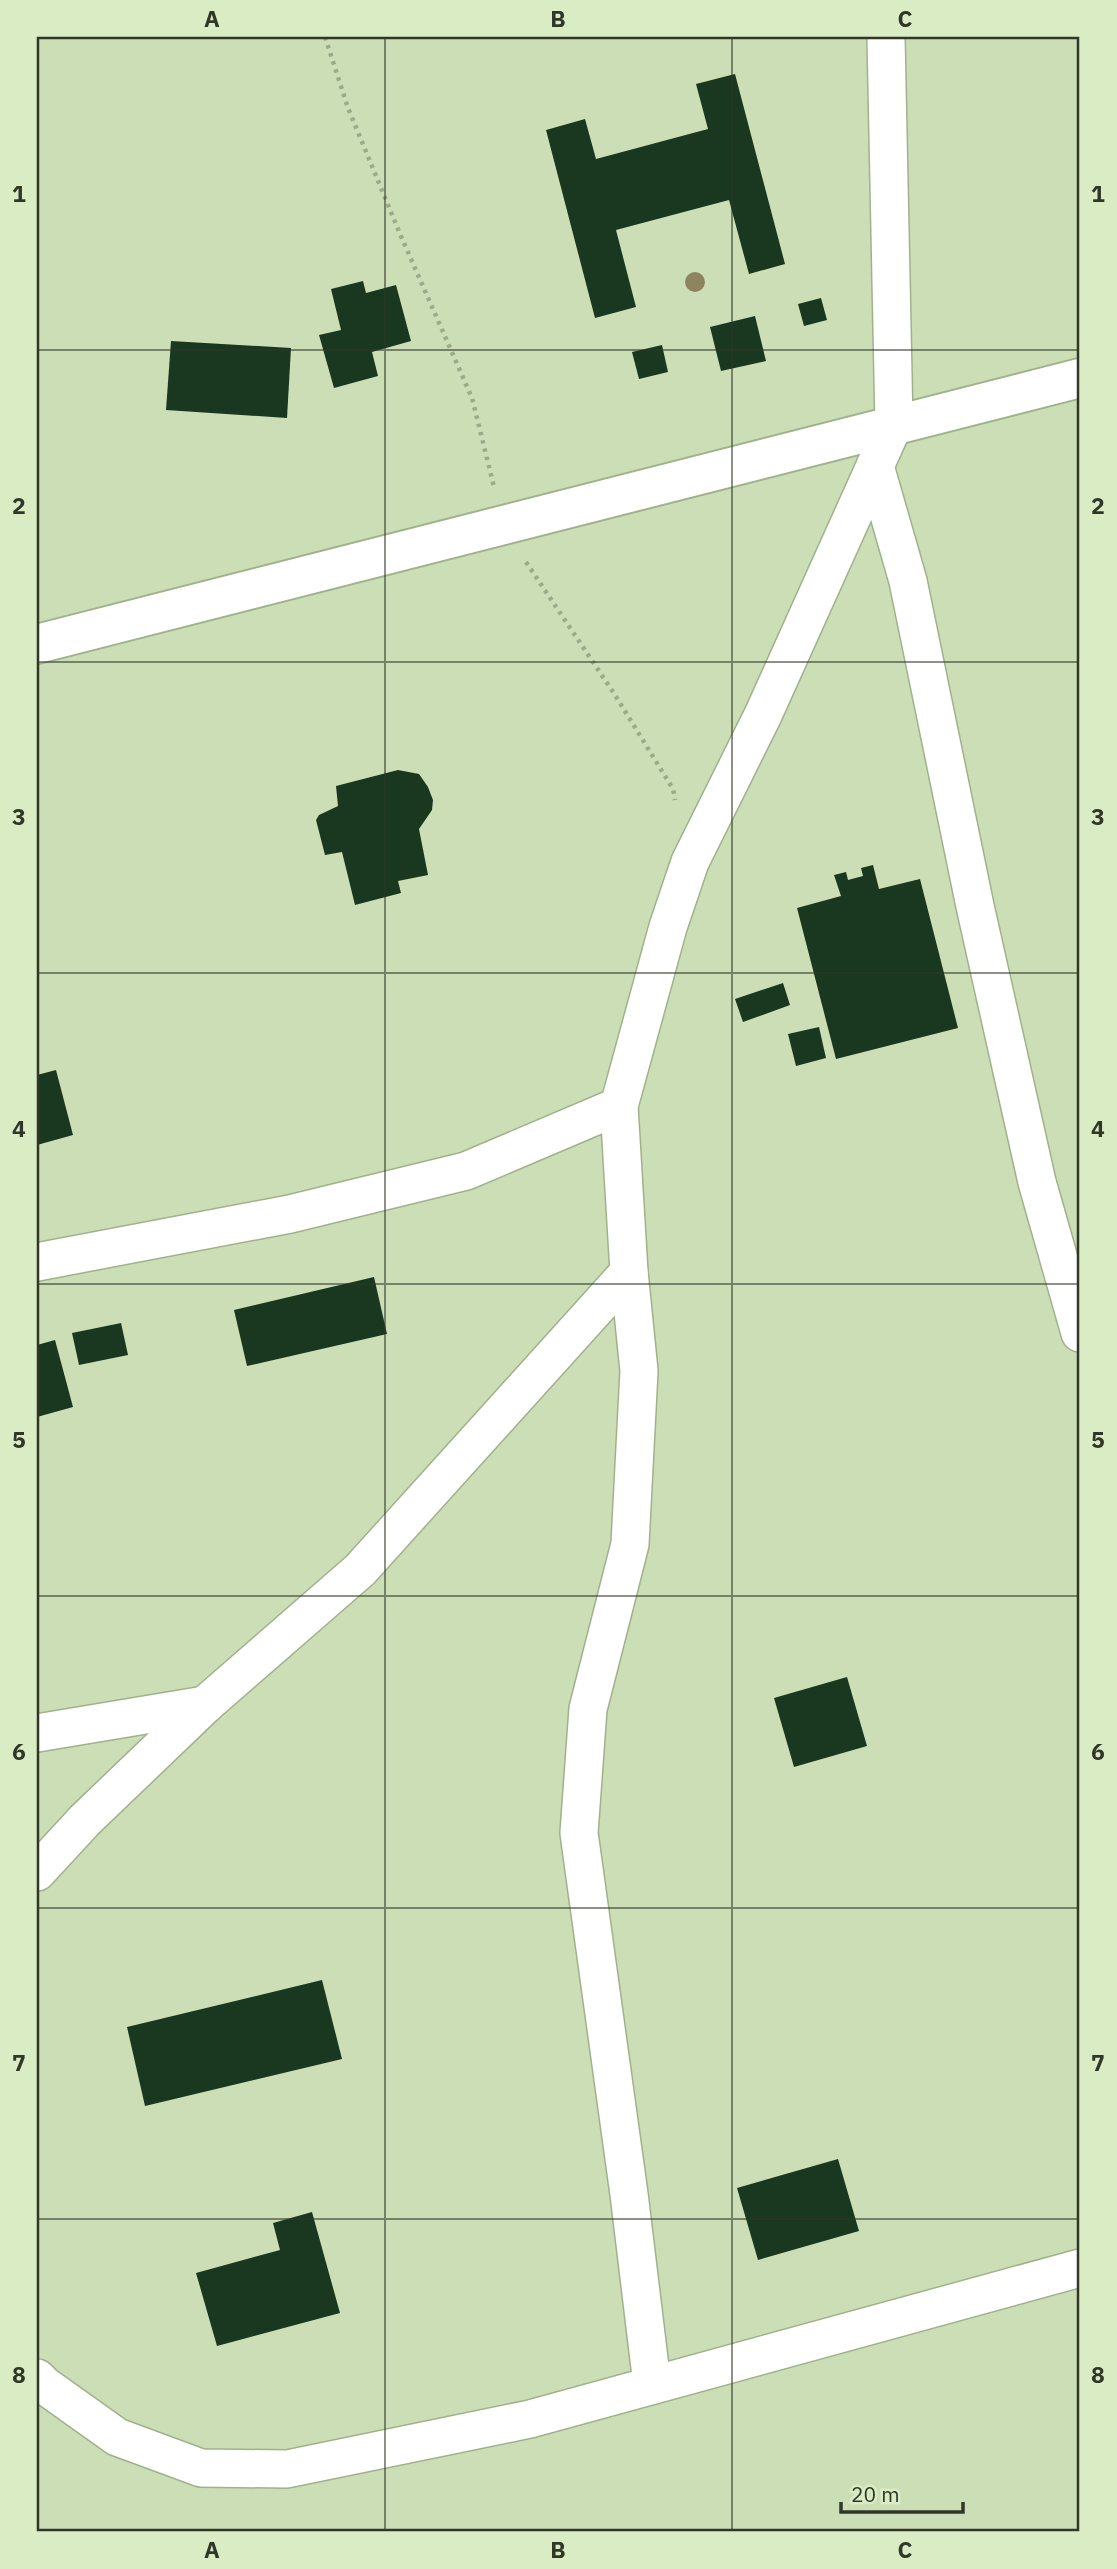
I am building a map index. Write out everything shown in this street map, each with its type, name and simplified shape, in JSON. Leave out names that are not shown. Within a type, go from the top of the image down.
[{"type":"main road","points":[[37,644],[1080,378]]},
{"type":"street","points":[[652,2384],[629,2194],[579,1833],[588,1709],[630,1544],[639,1371],[629,1272],[619,1106],[668,927],[690,862],[763,715],[894,424],[886,37]]},
{"type":"street","points":[[876,466],[908,582],[978,919],[1037,1182],[1080,1333]]},
{"type":"street","points":[[37,1262],[290,1214],[466,1171],[619,1106]]},
{"type":"street","points":[[37,1872],[85,1820],[205,1705],[360,1570],[629,1272]]},
{"type":"street","points":[[37,1733],[205,1705]]},
{"type":"street","points":[[37,2378],[117,2437],[201,2468],[287,2469],[530,2419],[1080,2268]]},
{"type":"path","points":[[325,37],[358,133],[472,398],[504,526],[556,611],[622,707],[673,789],[676,801]]},
{"type":"building","points":[[735,74],[785,264],[749,274],[729,200],[616,230],[636,307],[595,318],[546,130],[585,119],[596,159],[708,129],[696,84]]},
{"type":"building","points":[[363,281],[366,293],[396,285],[411,341],[372,352],[378,376],[334,388],[319,335],[341,330],[331,289]]},
{"type":"building","points":[[821,298],[827,320],[804,326],[798,304]]},
{"type":"building","points":[[755,316],[766,361],[721,371],[710,327]]},
{"type":"building","points":[[171,341],[291,348],[287,418],[166,410]]},
{"type":"building","points":[[662,345],[668,372],[639,379],[632,352]]},
{"type":"building","points":[[398,770],[419,774],[433,800],[432,810],[419,829],[428,875],[398,881],[401,893],[355,905],[342,852],[325,855],[316,820],[319,815],[338,806],[336,786]]},
{"type":"building","points":[[873,865],[879,889],[920,879],[958,1028],[836,1059],[797,908],[841,896],[834,875],[846,872],[848,880],[863,876],[861,868]]},
{"type":"building","points":[[783,983],[790,1005],[743,1022],[735,999]]},
{"type":"building","points":[[819,1027],[826,1058],[796,1066],[788,1034]]},
{"type":"building","points":[[56,1070],[73,1135],[37,1145],[37,1075]]},
{"type":"building","points":[[374,1277],[387,1334],[247,1366],[234,1310]]},
{"type":"building","points":[[121,1323],[128,1355],[79,1365],[72,1333]]},
{"type":"building","points":[[55,1340],[73,1407],[37,1417],[37,1345]]},
{"type":"building","points":[[847,1677],[867,1746],[794,1767],[774,1698]]},
{"type":"building","points":[[322,1980],[342,2059],[145,2106],[127,2027]]},
{"type":"building","points":[[838,2159],[859,2231],[758,2260],[737,2188]]},
{"type":"building","points":[[312,2212],[340,2313],[217,2346],[196,2273],[280,2250],[273,2223]]}]
